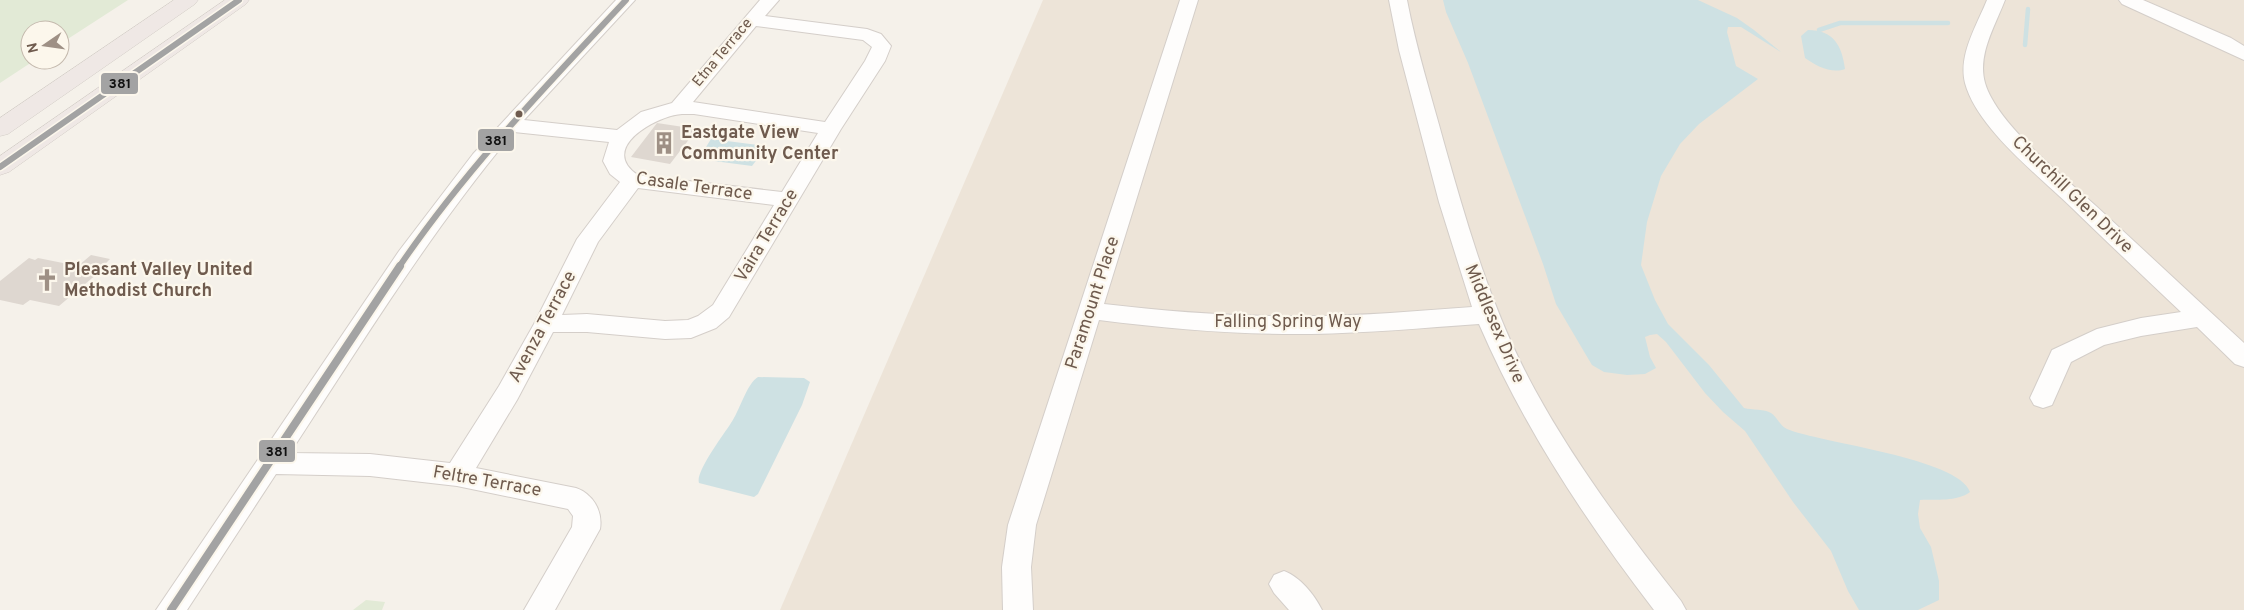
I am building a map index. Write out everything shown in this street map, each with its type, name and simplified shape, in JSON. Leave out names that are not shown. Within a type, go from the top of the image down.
[{"type":"highway","points":[[0,129],[188,0]]},
{"type":"highway","points":[[0,167],[239,0]]},
{"type":"street","points":[[171,610],[407,256],[480,159],[509,125],[626,0]]},
{"type":"street","name":"Etna Terrace","points":[[678,108],[770,0]]},
{"type":"street","name":"Paramount Place","points":[[1018,610],[1014,576],[1021,532],[1189,0]]},
{"type":"street","name":"Middlesex Drive","points":[[1398,0],[1458,233],[1486,315],[1517,379],[1578,484],[1633,562],[1671,610]]},
{"type":"street","name":"Churchill Glen Drive","points":[[1996,0],[1975,52],[1973,63],[1975,83],[1987,110],[1998,124],[2034,160],[2244,358]]},
{"type":"street","points":[[2128,0],[2224,42],[2244,54]]},
{"type":"street","name":"Vaira Terrace","points":[[546,324],[587,323],[679,330],[691,329],[707,322],[721,310],[831,129],[875,61],[882,46],[867,35],[751,20]]},
{"type":"street","points":[[509,125],[621,137],[643,119],[678,108],[831,129]]},
{"type":"street","name":"Casale Terrace","points":[[621,137],[613,161],[617,170],[632,181],[788,200]]},
{"type":"street","name":"Avenza Terrace","points":[[456,475],[508,393],[546,324],[588,239],[632,181]]},
{"type":"street","name":"Falling Spring Way","points":[[1090,311],[1211,323],[1286,325],[1486,315]]},
{"type":"street","points":[[2043,398],[2061,356],[2097,338],[2141,327],[2202,318]]},
{"type":"street","name":"Feltre Terrace","points":[[270,464],[370,465],[456,475],[576,499],[582,505],[588,519],[586,529],[539,610]]},
{"type":"street","points":[[1284,584],[1307,610]]},
{"type":"shaded area","points":[[1043,0],[2244,0],[2244,610],[780,610]]},
{"type":"shaded area","points":[[1443,0],[1698,0],[1737,18],[1781,52],[1741,27],[1728,27],[1727,32],[1736,66],[1758,79],[1699,124],[1680,144],[1661,176],[1647,222],[1641,265],[1655,300],[1668,324],[1709,365],[1744,408],[1768,412],[1787,429],[1916,461],[1941,470],[1960,480],[1970,492],[1965,495],[1946,499],[1920,500],[1918,514],[1920,528],[1931,547],[1939,581],[1939,600],[1918,610],[1859,610],[1848,591],[1831,551],[1793,502],[1745,431],[1705,393],[1666,342],[1657,334],[1645,337],[1650,357],[1656,368],[1645,374],[1627,375],[1604,372],[1592,365],[1556,304],[1543,264]]},
{"type":"shaded area","points":[[1808,30],[1824,33],[1835,40],[1844,60],[1845,69],[1835,71],[1824,68],[1805,58],[1801,36]]},
{"type":"shaded area","points":[[711,139],[767,146],[752,166],[714,161],[706,147]]},
{"type":"shaded area","points":[[758,377],[804,378],[810,382],[802,405],[758,494],[754,497],[699,483],[701,471],[706,462],[734,418],[750,385]]},
{"type":"green space","points":[[0,0],[128,0],[70,38],[70,20],[20,20],[20,70],[0,83]]},
{"type":"green space","points":[[366,600],[385,602],[382,610],[353,610]]},
{"type":"building","name":"Eastgate View Community Center","points":[[657,123],[697,129],[670,164],[631,157]]},
{"type":"building","name":"Pleasant Valley United Methodist Church","points":[[91,255],[110,259],[101,268],[104,268],[59,306],[30,300],[23,305],[0,300],[0,281],[29,258],[78,266]]},
{"type":"waterway","points":[[2025,45],[2028,9]]},
{"type":"waterway","points":[[1819,30],[1840,23],[1948,23]]},
{"type":"transit line","name":"381","points":[[0,167],[239,0]]},
{"type":"transit line","name":"381","points":[[171,610],[407,256],[480,159],[509,125],[626,0]]},
{"type":"place","name":"Eastgate View Community Center","points":[[664,143]]},
{"type":"place","name":"Pleasant Valley United Methodist Church","points":[[47,280]]}]
